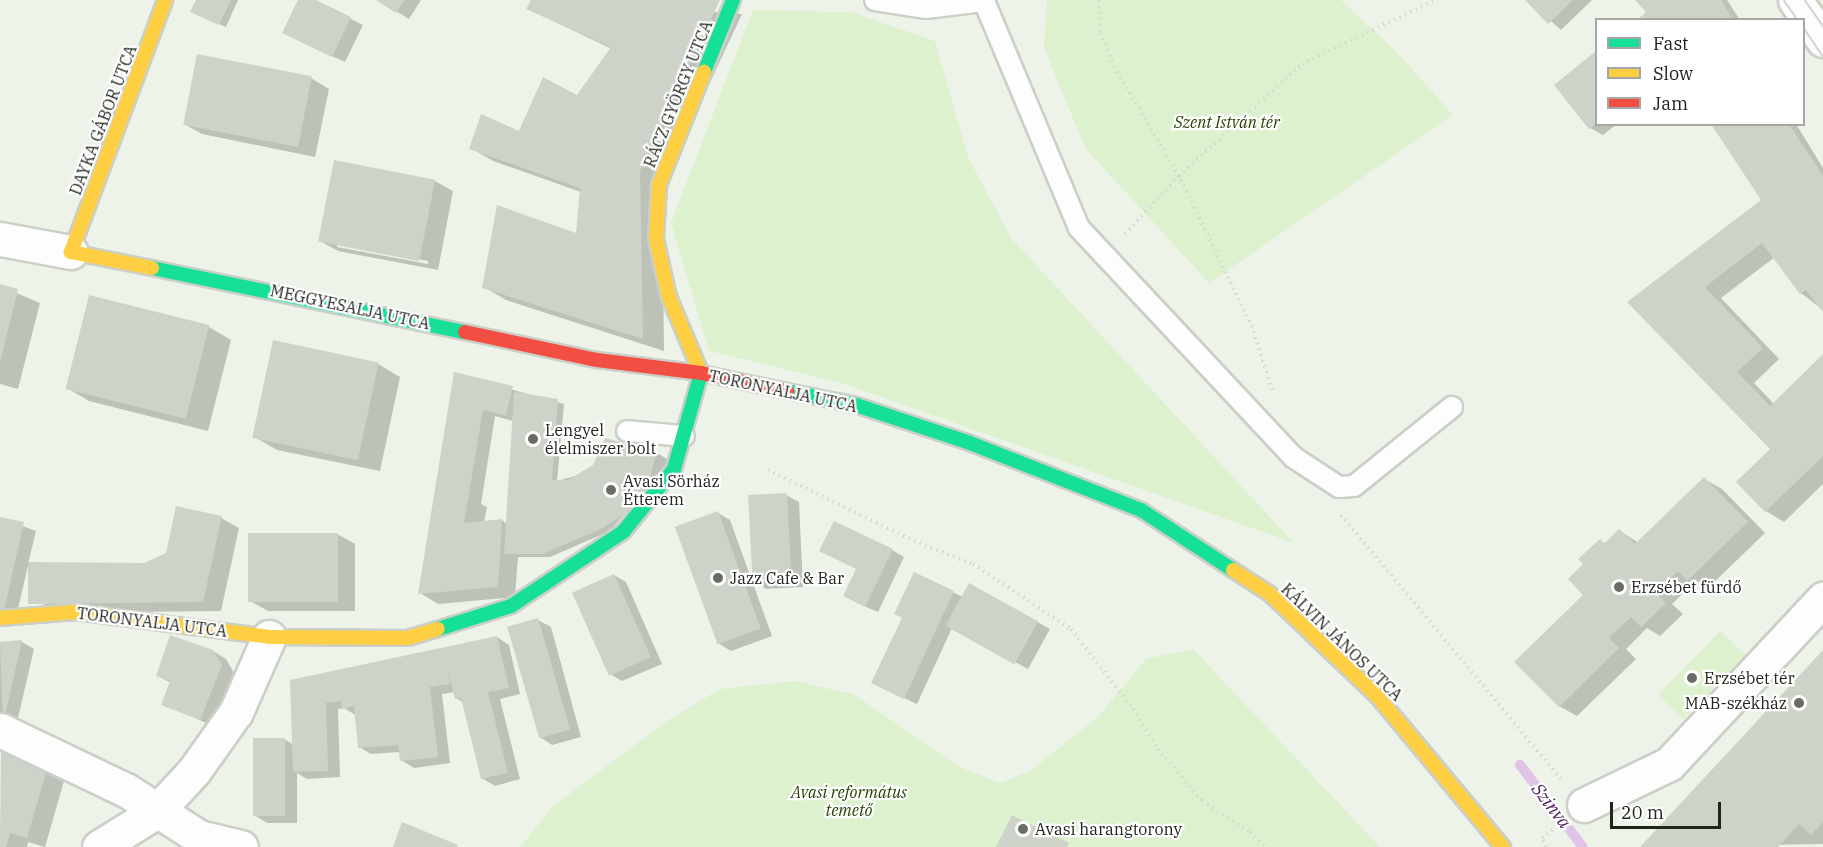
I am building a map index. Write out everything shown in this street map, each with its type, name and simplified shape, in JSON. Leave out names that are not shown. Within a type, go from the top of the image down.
[{"type":"street","name":"DAYKA GÁBOR UTCA","points":[[71,252],[165,0]]},
{"type":"street","name":"RÁCZ GYÖRGY UTCA","points":[[701,374],[669,297],[656,239],[659,184],[733,0]]},
{"type":"street","points":[[1795,0],[1823,40]]},
{"type":"street","name":"MEGGYESALJA UTCA","points":[[0,238],[294,295],[597,360],[701,374]]},
{"type":"street","name":"TORONYALJA UTCA","points":[[0,618],[75,612],[269,636],[408,638],[511,606],[623,532],[674,469],[701,374],[856,405],[987,451]]},
{"type":"street","name":"KÁLVIN JÁNOS UTCA","points":[[987,451],[1141,510],[1270,594],[1377,696],[1503,847]]},
{"type":"street","points":[[1584,805],[1669,764],[1823,599]]},
{"type":"street","points":[[99,847],[157,811],[194,771],[236,712],[269,636]]},
{"type":"street","points":[[0,730],[126,790],[199,837],[241,847]]},
{"type":"lane","points":[[874,0],[926,8],[985,0],[1079,228],[1293,457],[1339,487],[1354,486],[1452,407]]},
{"type":"lane","points":[[627,431],[684,436]]},
{"type":"path","points":[[1099,0],[1100,33],[1117,72],[1179,176],[1252,327],[1273,392]]},
{"type":"path","points":[[1106,256],[1179,176],[1302,64],[1435,0]]},
{"type":"path","points":[[768,470],[914,541],[973,564],[1071,629],[1133,709],[1158,749],[1202,801],[1250,832],[1266,847]]},
{"type":"path","points":[[1338,511],[1584,805]]},
{"type":"path","points":[[1542,838],[1546,847]]},
{"type":"green space","name":"Szent István tér","points":[[1047,0],[1341,0],[1395,50],[1453,115],[1209,283],[1085,148],[1044,47]]},
{"type":"green space","points":[[753,10],[851,12],[935,41],[968,157],[1011,238],[1294,543],[842,383],[709,351],[671,223]]},
{"type":"green space","points":[[1720,631],[1745,655],[1683,719],[1658,695]]},
{"type":"green space","name":"Avasi református temető","points":[[1193,649],[1380,847],[520,847],[554,805],[670,719],[720,689],[794,681],[853,694],[960,767],[1000,783],[1030,771],[1098,717],[1146,659]]},
{"type":"building","points":[[196,0],[231,0],[219,25],[190,12]]},
{"type":"building","points":[[298,0],[316,0],[351,17],[332,57],[282,33]]},
{"type":"building","points":[[376,0],[404,0],[396,13]]},
{"type":"building","points":[[531,0],[720,0],[640,171],[643,339],[482,288],[497,205],[576,233],[580,188],[469,149],[481,114],[519,131],[543,77],[577,95],[611,47],[526,9]]},
{"type":"building","points":[[1525,0],[1573,0],[1548,24]]},
{"type":"building","points":[[1635,0],[1721,0],[1732,18],[1639,18],[1646,12]]},
{"type":"building","points":[[1595,52],[1595,125],[1589,129],[1554,85]]},
{"type":"building","points":[[197,54],[312,76],[298,147],[183,125]]},
{"type":"building","points":[[1712,126],[1790,126],[1823,176],[1823,312],[1806,290],[1800,294],[1762,243],[1705,287],[1763,348],[1737,372],[1770,406],[1823,354],[1823,456],[1765,512],[1736,482],[1770,449],[1627,302],[1761,200]]},
{"type":"building","points":[[334,160],[435,180],[419,261],[318,241]]},
{"type":"building","points":[[0,284],[18,289],[1,359],[0,359]]},
{"type":"building","points":[[89,295],[209,325],[186,419],[66,389]]},
{"type":"building","points":[[273,340],[379,362],[358,460],[252,438]]},
{"type":"building","points":[[454,372],[513,386],[506,416],[483,410],[464,523],[502,519],[498,587],[418,594]]},
{"type":"building","name":"Lengyel élelmiszer bolt","points":[[514,392],[558,399],[552,480],[568,480],[593,465],[605,438],[657,452],[644,500],[603,528],[543,554],[504,554]]},
{"type":"building","name":"Erzsébet fürdő","points":[[1704,477],[1748,522],[1687,581],[1678,571],[1656,593],[1666,603],[1641,627],[1631,617],[1609,638],[1619,648],[1559,707],[1514,662],[1583,595],[1568,579],[1583,564],[1578,559],[1600,539],[1604,544],[1619,529],[1635,544]]},
{"type":"building","points":[[787,493],[792,581],[753,583],[748,495]]},
{"type":"building","points":[[176,506],[222,516],[203,602],[28,604],[28,562],[144,563],[166,553]]},
{"type":"building","name":"Jazz Cafe & Bar","points":[[718,511],[761,628],[718,644],[675,527]]},
{"type":"building","points":[[0,517],[24,522],[4,611],[0,610]]},
{"type":"building","points":[[834,521],[893,549],[865,607],[843,596],[856,569],[819,551]]},
{"type":"building","points":[[248,533],[338,533],[338,602],[248,602]]},
{"type":"building","points":[[914,572],[954,591],[904,699],[871,683],[902,618],[894,614]]},
{"type":"building","points":[[614,574],[651,657],[609,676],[572,593]]},
{"type":"building","points":[[969,583],[1038,621],[1014,664],[945,626]]},
{"type":"building","points":[[538,618],[570,730],[539,738],[507,627]]},
{"type":"building","points":[[170,635],[213,650],[222,665],[200,720],[161,705],[170,681],[156,676]]},
{"type":"building","points":[[497,636],[509,688],[488,692],[508,773],[481,779],[461,698],[455,699],[448,671],[450,684],[430,687],[438,757],[400,761],[398,745],[358,748],[354,706],[342,709],[341,701],[326,703],[328,771],[293,772],[290,680]]},
{"type":"building","points":[[22,640],[3,725],[0,642]]},
{"type":"building","points":[[1823,650],[1823,822],[1811,835],[1799,824],[1778,847],[1640,847]]},
{"type":"building","points":[[253,738],[285,738],[285,816],[253,816]]},
{"type":"building","points":[[1,748],[49,762],[27,838],[10,833],[6,847],[0,847]]},
{"type":"building","name":"Avasi harangtorony","points":[[1012,815],[1069,843],[1067,847],[996,847]]},
{"type":"building","points":[[402,822],[458,845],[457,847],[393,847]]},
{"type":"waterway","name":"Szinva","points":[[1520,765],[1583,847]]},
{"type":"tram line","points":[[1784,0],[1797,18]]},
{"type":"tram line","points":[[1805,0],[1823,26]]},
{"type":"tram line","points":[[1805,29],[1823,56]]},
{"type":"traffic: fast","points":[[704,72],[733,0]]},
{"type":"traffic: fast","points":[[152,268],[465,332]]},
{"type":"traffic: fast","points":[[438,629],[511,606],[623,532],[674,469],[701,373]]},
{"type":"traffic: fast","points":[[787,391],[856,405],[970,443],[1141,510],[1233,570]]},
{"type":"traffic: slow","points":[[152,268],[71,252],[165,0]]},
{"type":"traffic: slow","points":[[701,373],[669,297],[656,239],[659,185],[704,72]]},
{"type":"traffic: slow","points":[[1233,570],[1270,594],[1377,696],[1503,847]]},
{"type":"traffic: slow","points":[[0,618],[75,612],[269,637],[408,638],[438,629]]},
{"type":"traffic: jam","points":[[465,332],[597,360],[701,373],[787,391]]},
{"type":"place","name":"Lengyel élelmiszer bolt","points":[[533,439]]},
{"type":"place","name":"Avasi Sörház Étterem","points":[[611,490]]},
{"type":"place","name":"Jazz Cafe & Bar","points":[[718,578]]},
{"type":"place","name":"Erzsébet fürdő","points":[[1619,587]]},
{"type":"place","name":"Erzsébet tér","points":[[1692,678]]},
{"type":"place","name":"MAB-székház","points":[[1799,703]]},
{"type":"place","name":"Avasi harangtorony","points":[[1023,829]]}]
